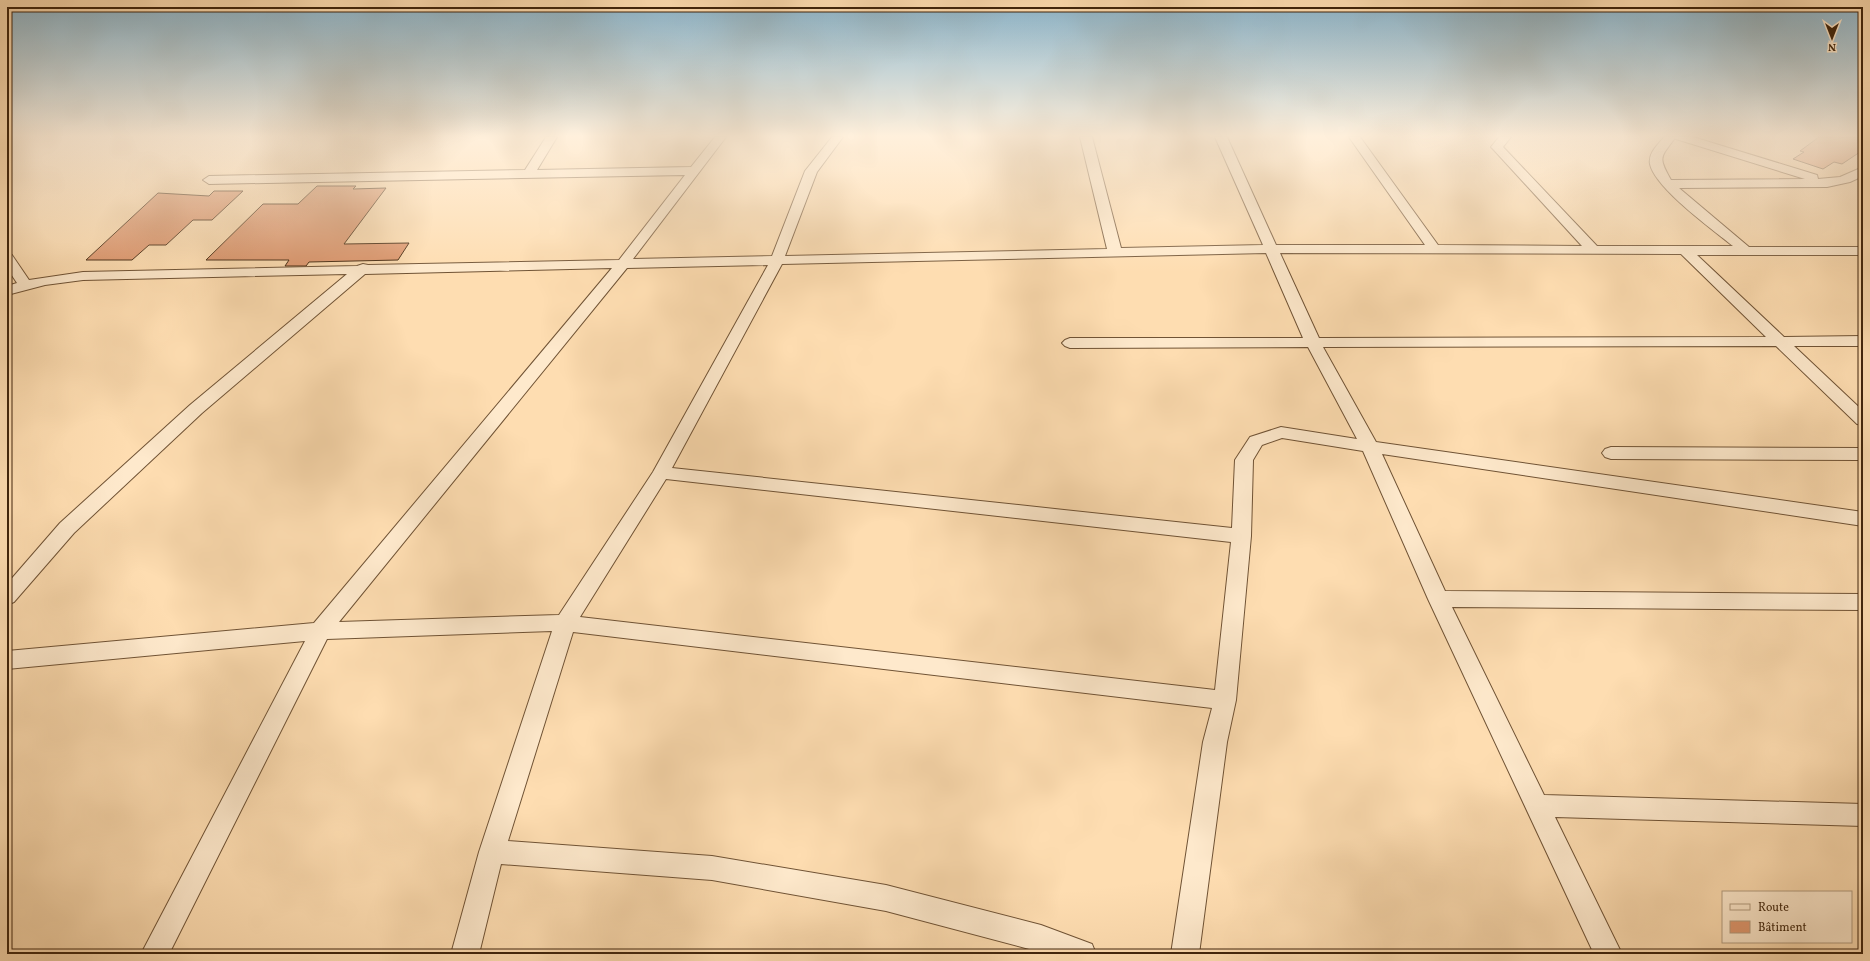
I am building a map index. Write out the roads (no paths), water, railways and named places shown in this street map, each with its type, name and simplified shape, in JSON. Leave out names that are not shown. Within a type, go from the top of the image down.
[{"type":"street","points":[[156,954],[320,631],[622,265],[686,182]]},
{"type":"street","points":[[465,954],[492,852],[565,623],[661,473],[777,260],[807,182]]},
{"type":"street","points":[[1097,182],[1115,253]]},
{"type":"street","points":[[1241,182],[1313,342],[1370,447],[1438,599],[1608,954]]},
{"type":"street","points":[[1386,182],[1434,250]]},
{"type":"street","points":[[1529,182],[1593,250]]},
{"type":"street","points":[[1666,184],[1827,182]]},
{"type":"street","points":[[1666,184],[1746,251]]},
{"type":"street","points":[[7,291],[25,284],[53,278],[83,276],[364,268],[622,265],[1271,249],[1863,251]]},
{"type":"street","points":[[1685,251],[1863,420]]},
{"type":"street","points":[[7,258],[25,284]]},
{"type":"street","points":[[7,598],[68,528],[196,409],[364,268]]},
{"type":"street","points":[[1070,343],[1863,341]]},
{"type":"street","points":[[1185,954],[1215,742],[1225,700],[1241,536],[1244,460],[1256,441],[1281,432],[1370,447],[1863,519]]},
{"type":"street","points":[[1611,453],[1863,454]]},
{"type":"street","points":[[661,473],[1241,536]]},
{"type":"street","points":[[1438,599],[1863,602]]},
{"type":"street","points":[[7,660],[320,631],[565,623],[1225,700]]},
{"type":"street","points":[[1538,806],[1863,815]]},
{"type":"street","points":[[492,852],[712,868],[886,898],[1041,938],[1082,954]]}]
